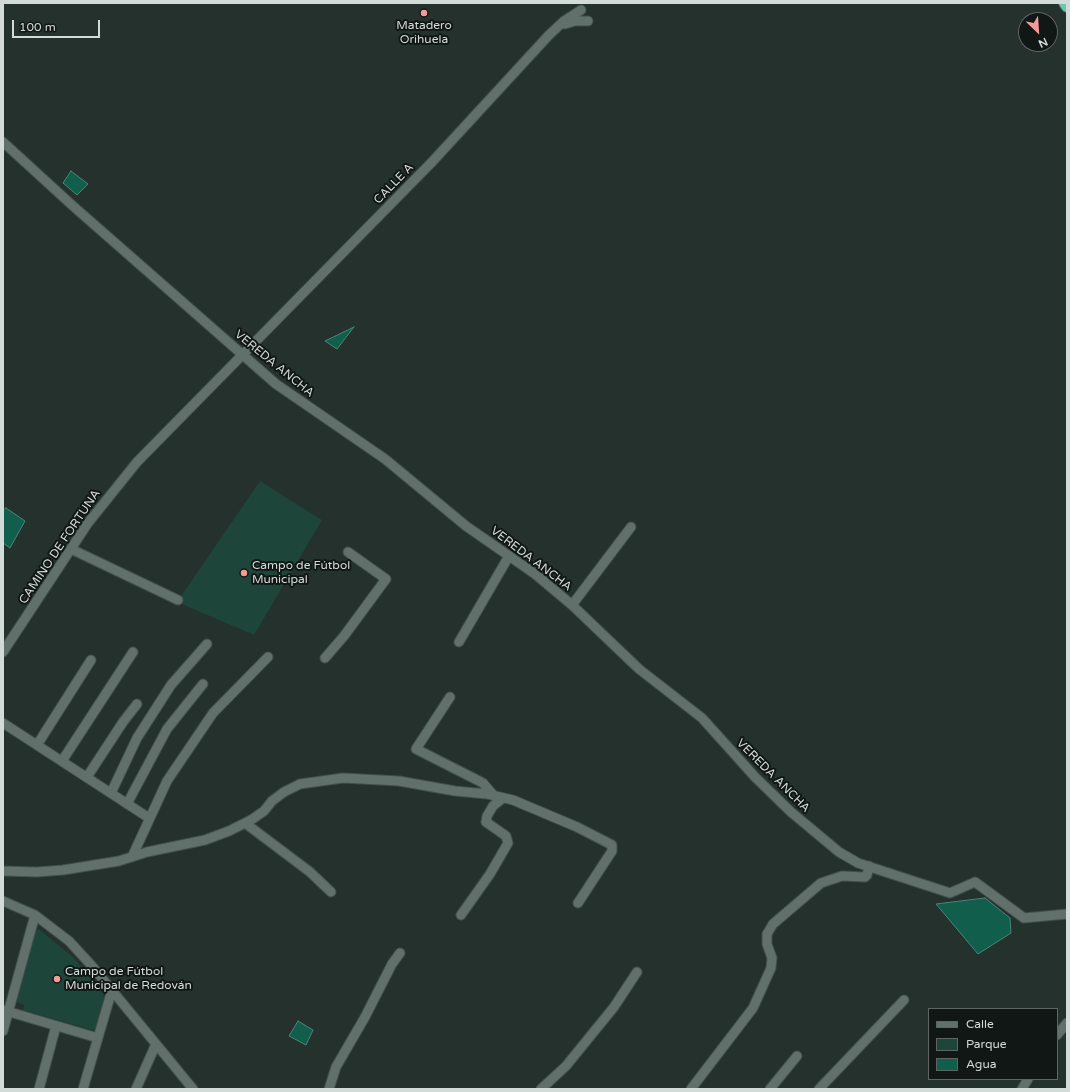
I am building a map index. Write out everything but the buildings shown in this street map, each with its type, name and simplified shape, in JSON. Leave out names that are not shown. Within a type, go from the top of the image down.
[{"type":"street","name":"CALLE A","points":[[243,356],[437,157],[558,26],[581,10]]},
{"type":"street","points":[[558,26],[575,21],[588,21]]},
{"type":"street","name":"VEREDA ANCHA","points":[[3,142],[73,206],[276,384],[385,459],[466,526],[535,574],[572,605],[639,670],[702,718],[754,777],[791,812],[839,852],[869,866],[950,893],[975,882],[1024,918],[1067,914]]},
{"type":"street","name":"CAMINO DE FORTUNA","points":[[3,652],[88,523],[137,462],[243,356]]},
{"type":"street","points":[[572,605],[631,526]]},
{"type":"street","points":[[71,548],[178,600]]},
{"type":"street","points":[[326,658],[386,579],[348,552]]},
{"type":"street","points":[[459,642],[509,556]]},
{"type":"street","points":[[111,793],[137,738],[171,685],[207,644]]},
{"type":"street","points":[[62,761],[133,652]]},
{"type":"street","points":[[132,857],[167,781],[213,713],[268,657]]},
{"type":"street","points":[[38,745],[91,660]]},
{"type":"street","points":[[127,804],[167,729],[203,684]]},
{"type":"street","points":[[450,697],[416,749],[483,783],[499,797]]},
{"type":"street","points":[[86,777],[137,704]]},
{"type":"street","points":[[3,723],[149,818]]},
{"type":"street","points":[[3,871],[37,872],[63,870],[119,861],[147,852],[205,840],[229,832],[245,823],[264,811],[272,801],[284,792],[300,784],[343,778],[399,781],[499,797],[522,804],[612,845],[612,851],[578,903]]},
{"type":"street","points":[[461,915],[490,874],[508,843],[506,836],[486,822],[487,816],[499,797]]},
{"type":"street","points":[[245,823],[310,872],[331,892]]},
{"type":"street","points":[[691,1089],[753,1008],[771,968],[772,958],[767,944],[767,934],[772,924],[821,883],[842,876],[864,877],[867,875],[869,866]]},
{"type":"street","points":[[3,901],[35,915],[69,941],[112,990],[193,1089]]},
{"type":"street","points":[[3,1031],[6,1011],[35,915]]},
{"type":"street","points":[[328,1089],[336,1067],[365,1017],[392,964],[400,953]]},
{"type":"street","points":[[541,1089],[566,1066],[614,1007],[637,972]]},
{"type":"street","points":[[83,1089],[112,990]]},
{"type":"street","points":[[819,1089],[904,1000]]},
{"type":"street","points":[[6,1011],[98,1038]]},
{"type":"street","points":[[1058,1034],[1067,1023]]},
{"type":"street","points":[[39,1089],[56,1026]]},
{"type":"street","points":[[136,1089],[156,1044]]},
{"type":"street","points":[[770,1089],[797,1056]]},
{"type":"street","points":[[1022,1089],[1027,1080]]},
{"type":"green space","name":"Campo de Fútbol Municipal","points":[[260,481],[322,520],[254,635],[177,602]]},
{"type":"green space","name":"Campo de Fútbol Municipal de Redován","points":[[39,929],[73,957],[103,993],[104,998],[96,1028],[93,1030],[23,1010],[24,1005],[16,1002],[35,931]]},
{"type":"water","points":[[71,171],[88,184],[77,195],[63,183]]},
{"type":"water","points":[[354,327],[337,349],[325,341]]},
{"type":"water","points":[[6,508],[25,521],[10,548],[3,543],[3,510]]},
{"type":"water","points":[[985,898],[1010,918],[1011,933],[978,954],[936,904]]},
{"type":"water","points":[[298,1021],[313,1030],[306,1045],[289,1036]]},
{"type":"place","name":"Matadero Orihuela","points":[[424,13]]},
{"type":"place","name":"Campo de Fútbol Municipal","points":[[244,573]]},
{"type":"place","name":"Campo de Fútbol Municipal de Redován","points":[[57,979]]}]
